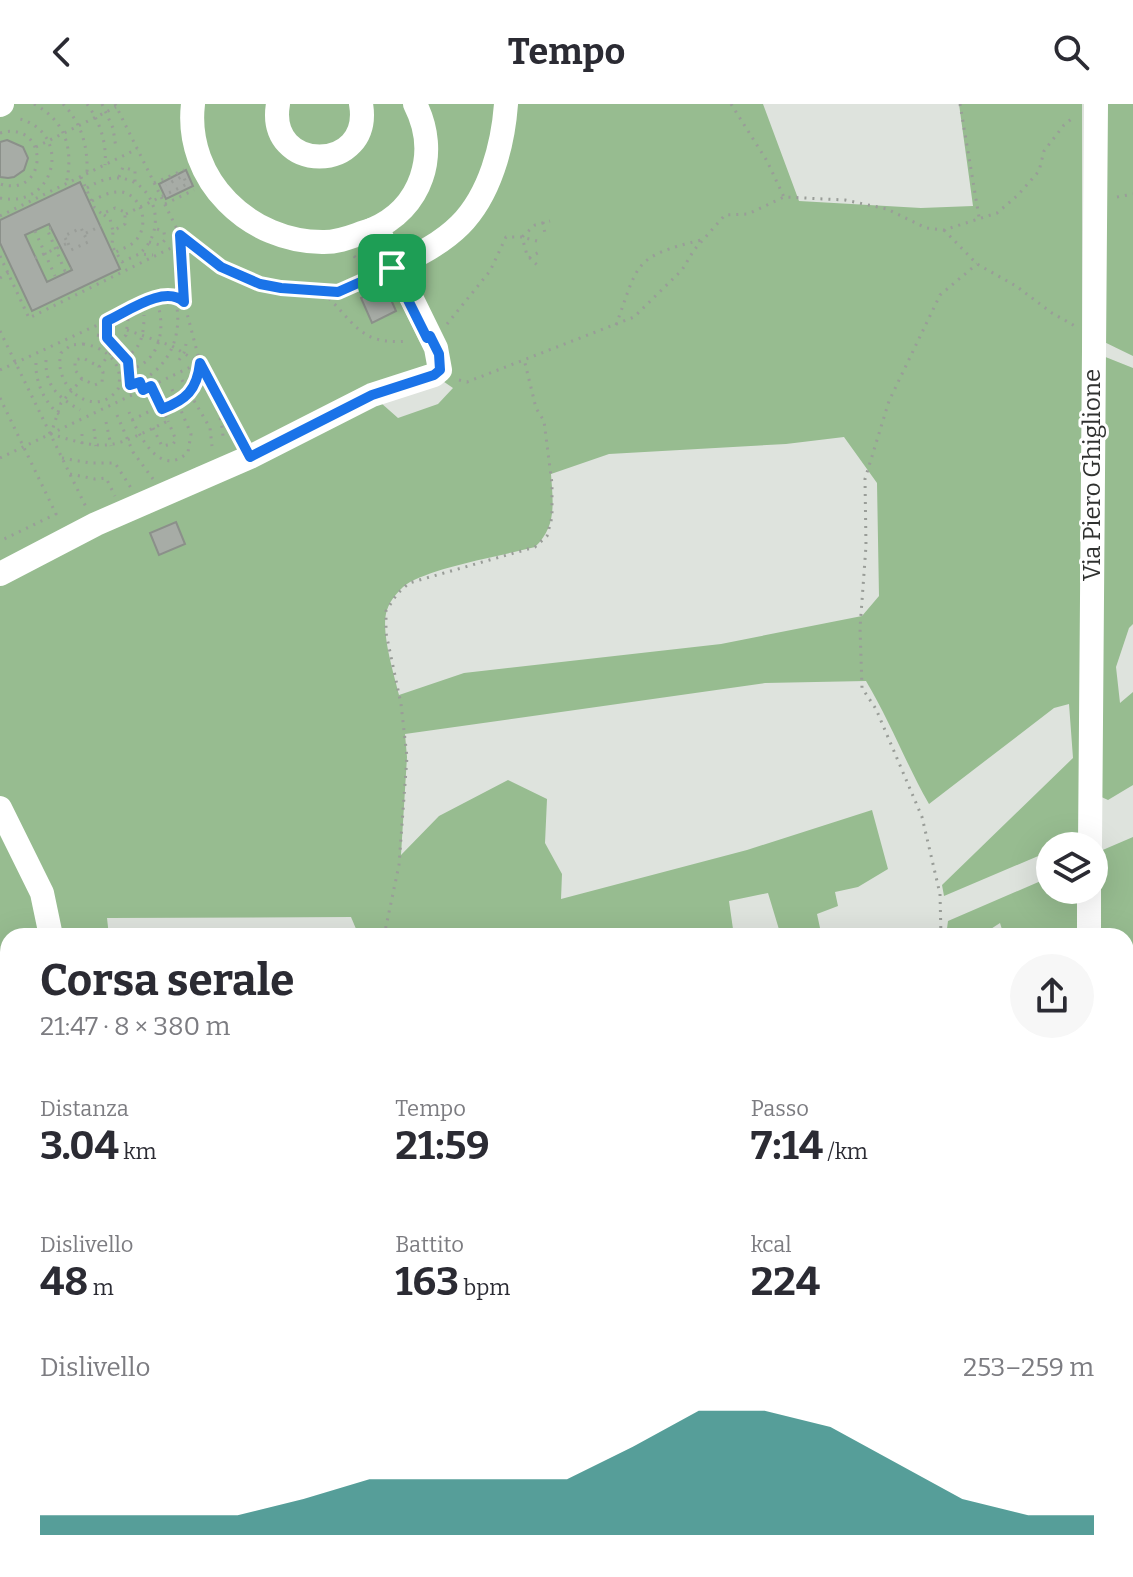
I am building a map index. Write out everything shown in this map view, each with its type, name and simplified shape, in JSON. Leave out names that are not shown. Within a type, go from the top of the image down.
[{"type":"street","points":[[193,104],[193,137],[207,175],[219,195],[247,220],[286,237],[312,242],[350,239],[393,219],[413,199],[424,171],[425,151],[425,131],[415,104]]},
{"type":"street","points":[[278,104],[278,128],[284,140],[294,150],[319,158],[332,156],[354,141],[363,115],[361,104]]},
{"type":"street","points":[[394,267],[441,241],[462,223],[475,204],[498,153],[506,104]]},
{"type":"street","name":"Via Piero Ghiglione","points":[[1088,108],[1093,341],[1090,832]]},
{"type":"street","points":[[0,574],[96,524],[250,457],[372,395],[434,375],[441,367],[433,342],[380,234],[371,230]]},
{"type":"street","points":[[0,808],[42,893],[49,928]]},
{"type":"street","points":[[1089,904],[1089,928]]},
{"type":"path","points":[[34,104],[52,116],[64,133],[69,155],[66,184]]},
{"type":"path","points":[[63,104],[79,125],[86,146],[87,174]]},
{"type":"path","points":[[87,104],[95,117],[105,148],[105,165]]},
{"type":"path","points":[[102,104],[107,111],[116,148]]},
{"type":"path","points":[[731,104],[767,161],[784,197]]},
{"type":"path","points":[[960,104],[979,217]]},
{"type":"path","points":[[36,147],[115,105],[180,235],[184,302],[200,363],[250,457]]},
{"type":"path","points":[[434,375],[467,382],[634,317],[682,270],[702,240],[725,215],[748,214],[784,197],[845,200],[887,209],[926,228],[944,230],[997,213],[1039,171],[1044,151],[1064,125],[1088,108]]},
{"type":"path","points":[[0,198],[32,198],[50,173],[52,153],[49,141],[32,123],[4,109]]},
{"type":"path","points":[[0,133],[9,131],[29,138],[36,147],[38,161],[29,179],[17,186],[0,184]]},
{"type":"path","points":[[0,216],[137,149]]},
{"type":"path","points":[[154,183],[192,166]]},
{"type":"path","points":[[119,177],[123,167],[130,167],[135,171],[135,182]]},
{"type":"path","points":[[126,214],[187,184],[183,176],[166,185]]},
{"type":"path","points":[[81,177],[94,207],[110,219],[112,246],[122,262],[139,254],[155,228],[152,201],[143,189],[135,182],[119,177],[105,178],[86,188]]},
{"type":"path","points":[[165,204],[203,186]]},
{"type":"path","points":[[92,201],[107,194],[123,192],[133,197],[139,207],[143,218],[140,236],[130,246],[116,252]]},
{"type":"path","points":[[102,214],[115,208],[123,209],[125,224],[113,231]]},
{"type":"path","points":[[84,234],[98,228],[92,220]]},
{"type":"path","points":[[538,266],[529,258],[522,237],[529,228],[550,221]]},
{"type":"path","points":[[543,222],[545,234]]},
{"type":"path","points":[[51,228],[47,229],[65,271],[71,268]]},
{"type":"path","points":[[81,228],[84,234],[88,242],[71,250],[64,236],[81,228]]},
{"type":"path","points":[[149,242],[160,245],[165,240],[164,232],[155,228]]},
{"type":"path","points":[[944,230],[977,264],[1016,286],[1093,341]]},
{"type":"path","points":[[35,231],[55,276]]},
{"type":"path","points":[[180,235],[206,257],[239,276],[281,288],[338,292],[394,267]]},
{"type":"path","points":[[0,256],[29,318],[171,248],[180,235]]},
{"type":"path","points":[[323,293],[347,320],[368,336],[396,343],[433,342],[495,264],[506,237],[537,241]]},
{"type":"path","points":[[616,325],[630,280],[642,263],[669,248],[702,240]]},
{"type":"path","points":[[35,258],[68,243]]},
{"type":"path","points":[[529,258],[539,252]]},
{"type":"path","points":[[139,254],[157,255]]},
{"type":"path","points":[[941,928],[940,894],[922,817],[876,709],[862,688],[860,628],[866,546],[865,479],[889,401],[940,295],[977,264]]},
{"type":"path","points":[[0,278],[13,270]]},
{"type":"path","points":[[0,370],[163,296],[177,296],[184,302]]},
{"type":"path","points":[[97,335],[107,338],[125,357],[130,385],[140,382],[157,372],[172,346],[178,328],[177,308]]},
{"type":"path","points":[[129,369],[146,362],[155,353],[161,330],[159,309]]},
{"type":"path","points":[[125,357],[137,348],[143,335],[144,315]]},
{"type":"path","points":[[99,367],[117,347],[127,330],[128,319]]},
{"type":"path","points":[[107,321],[107,338]]},
{"type":"path","points":[[127,330],[172,346],[200,363]]},
{"type":"path","points":[[0,331],[96,524]]},
{"type":"path","points":[[179,360],[186,344]]},
{"type":"path","points":[[71,345],[95,346],[109,356],[119,370],[120,383],[115,393],[105,400],[94,402],[64,384],[59,362],[63,350],[71,345]]},
{"type":"path","points":[[78,358],[90,360],[99,367],[103,377],[99,385],[82,379],[75,370],[74,364],[78,358]]},
{"type":"path","points":[[386,928],[399,865],[407,757],[401,704],[386,633],[386,611],[409,583],[535,547],[547,536],[552,517],[552,484],[544,421],[533,401],[524,359]]},
{"type":"path","points":[[46,360],[50,386],[80,410]]},
{"type":"path","points":[[36,363],[36,377],[41,390],[63,417]]},
{"type":"path","points":[[162,409],[179,403],[190,392],[200,363]]},
{"type":"path","points":[[0,458],[200,363]]},
{"type":"path","points":[[51,434],[64,400],[82,379]]},
{"type":"path","points":[[195,379],[203,384],[217,408],[223,440]]},
{"type":"path","points":[[182,380],[210,428],[212,446]]},
{"type":"path","points":[[140,382],[143,390]]},
{"type":"path","points":[[151,386],[176,440],[173,444],[162,446],[153,428]]},
{"type":"path","points":[[129,412],[145,445],[158,457],[178,460],[191,444],[191,434],[171,387]]},
{"type":"path","points":[[0,398],[56,514],[0,541]]},
{"type":"path","points":[[132,420],[154,409]]},
{"type":"path","points":[[117,415],[139,462],[153,479]]},
{"type":"path","points":[[51,434],[82,444],[111,446],[168,421]]},
{"type":"path","points":[[106,422],[111,446]]},
{"type":"path","points":[[94,429],[96,446]]},
{"type":"path","points":[[82,431],[82,444]]},
{"type":"path","points":[[62,458],[115,463],[131,488]]},
{"type":"path","points":[[70,474],[106,478],[115,497]]},
{"type":"green space","points":[[0,104],[763,104],[799,201],[921,208],[973,206],[959,104],[1082,104],[1082,832],[1036,832],[1036,857],[944,896],[942,885],[1073,758],[1069,704],[1054,708],[929,804],[866,681],[765,683],[405,734],[407,757],[401,855],[439,816],[508,780],[547,799],[545,843],[562,874],[561,899],[747,850],[872,810],[888,869],[858,887],[835,892],[838,906],[817,914],[820,928],[779,928],[768,893],[729,901],[733,928],[356,928],[351,917],[107,918],[108,928],[0,928]],"holes":[[[434,375],[453,388],[438,404],[398,418],[372,395]],[[844,437],[877,483],[879,596],[862,616],[721,644],[464,673],[399,695],[385,629],[387,610],[393,598],[407,584],[454,566],[535,547],[550,522],[553,504],[551,474],[609,454],[786,444]]]},
{"type":"green space","points":[[1102,104],[1133,104],[1133,356],[1098,339]]},
{"type":"green space","points":[[1098,354],[1133,368],[1133,624],[1116,667],[1120,703],[1133,692],[1133,785],[1108,800],[1097,795]]},
{"type":"green space","points":[[1133,837],[1133,928],[1097,928],[1097,904],[1108,904],[1108,848]]},
{"type":"green space","points":[[1036,883],[1036,904],[1081,904],[1081,928],[1002,928],[1000,923],[992,928],[947,928],[948,921]]},
{"type":"building","points":[[7,140],[23,147],[28,158],[24,170],[8,178],[0,177],[0,142]]},
{"type":"building","points":[[186,170],[193,186],[166,199],[159,184]]},
{"type":"building","points":[[80,182],[120,269],[32,311],[0,243],[0,220]],"holes":[[[49,224],[72,270],[47,282],[25,235]]]},
{"type":"building","points":[[385,286],[396,311],[372,323],[361,298]]},
{"type":"building","points":[[176,522],[185,544],[159,555],[150,533]]},
{"type":"route","points":[[180,235],[221,267],[260,284],[281,288],[338,292],[392,268],[427,338],[430,336],[439,354],[441,367],[438,373],[372,395],[250,457],[200,363],[187,397],[162,409],[151,386],[143,390],[140,382],[130,385],[128,361],[107,338],[107,321],[158,297],[172,295],[184,302],[180,235]]}]
